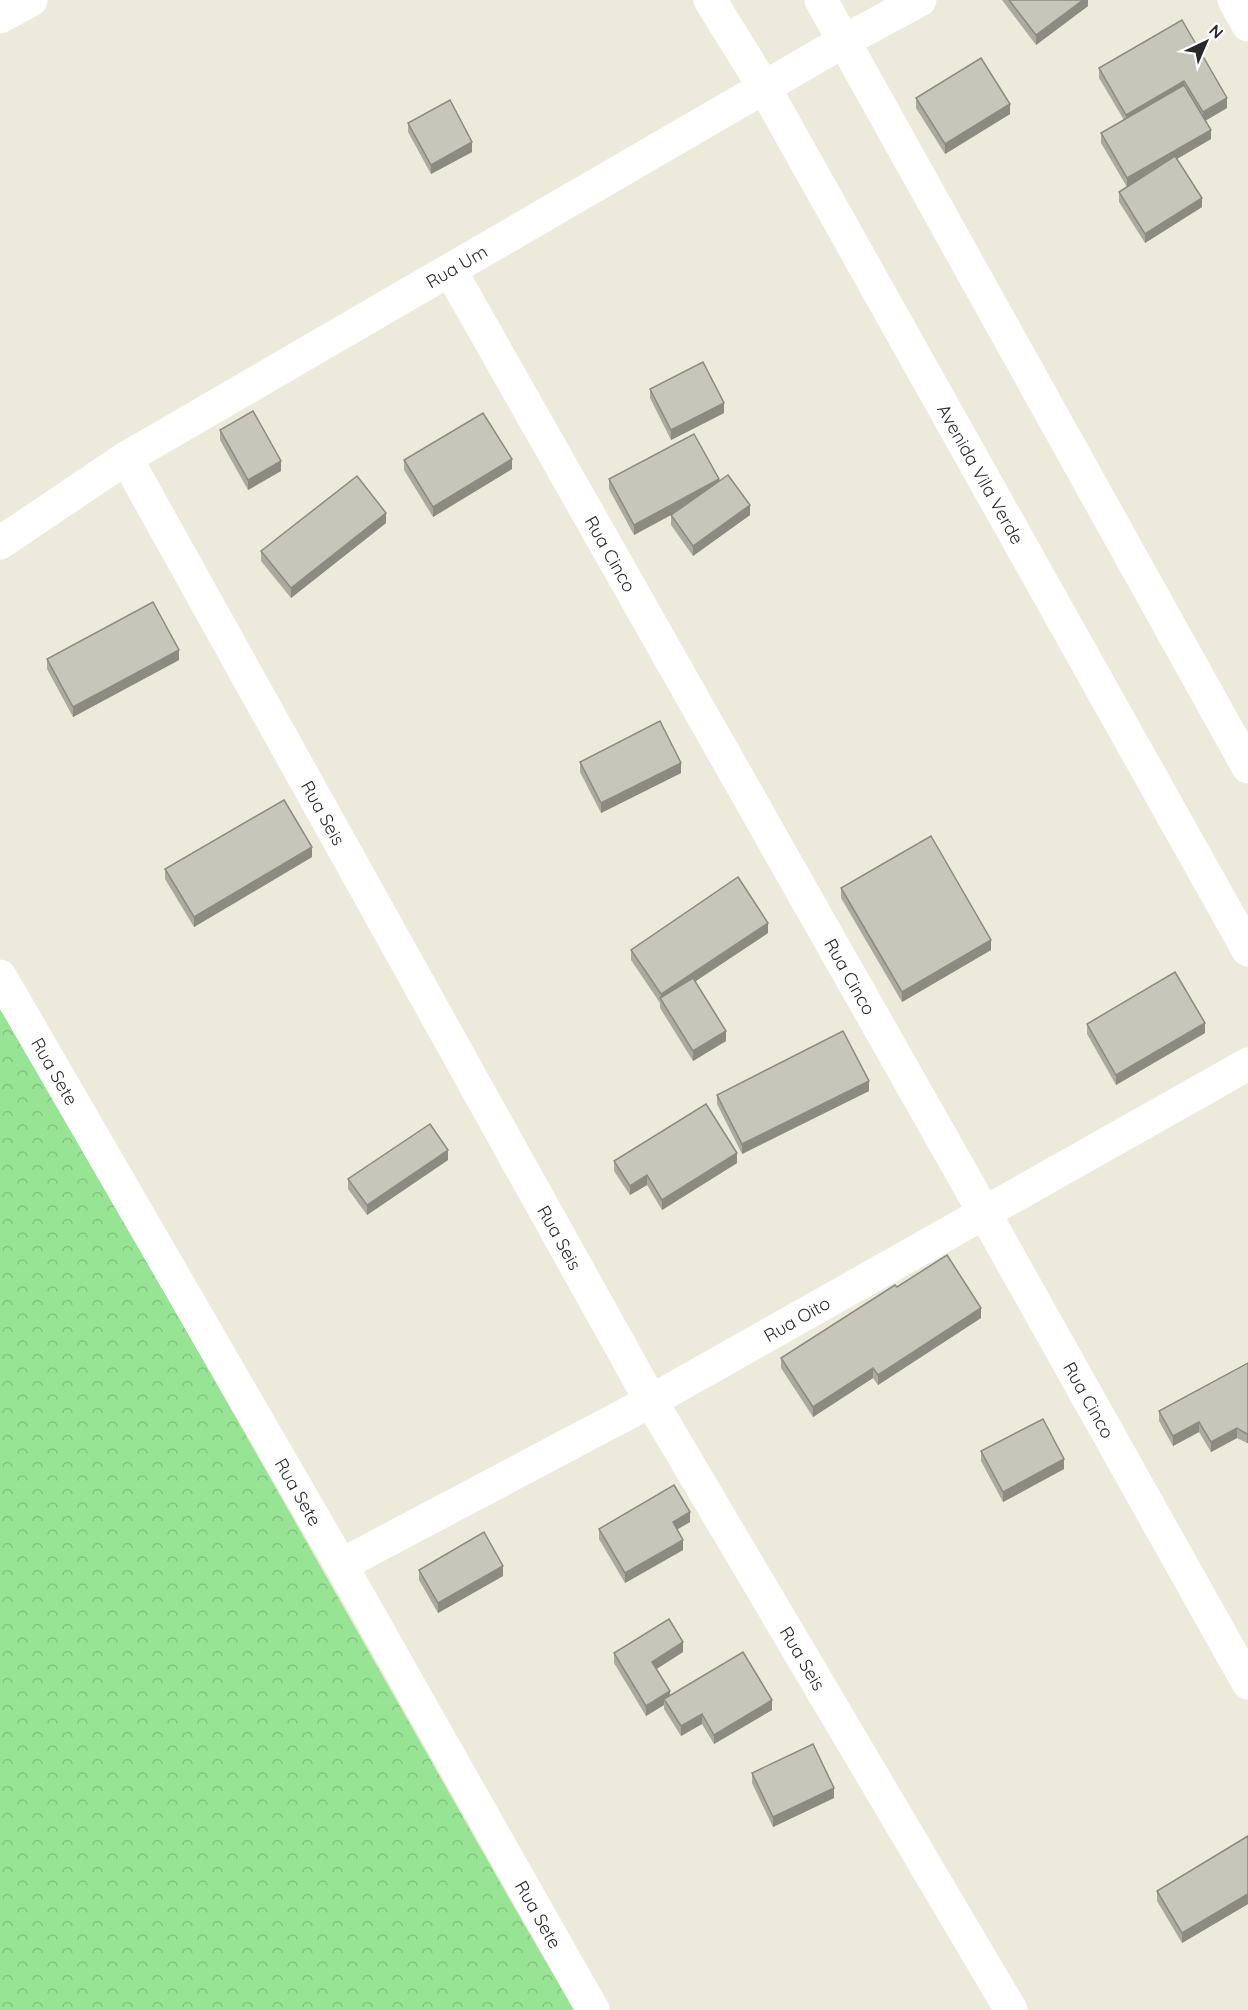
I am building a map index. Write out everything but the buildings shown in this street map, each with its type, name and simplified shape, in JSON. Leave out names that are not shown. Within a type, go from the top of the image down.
[{"type":"street","points":[[0,17],[31,0]]},
{"type":"street","name":"Avenida Vila Verde","points":[[711,0],[764,87],[1248,950]]},
{"type":"street","points":[[821,0],[1248,767]]},
{"type":"street","name":"Rua Um","points":[[0,543],[126,458],[764,87],[920,0]]},
{"type":"street","points":[[1234,0],[1248,25]]},
{"type":"street","name":"Rua Cinco","points":[[450,270],[1248,1683]]},
{"type":"street","name":"Rua Seis","points":[[126,458],[651,1401],[1011,2010]]},
{"type":"street","name":"Rua Sete","points":[[0,976],[341,1565],[592,2010]]},
{"type":"street","name":"Rua Oito","points":[[341,1565],[651,1401],[1248,1064]]},
{"type":"green space","points":[[0,1003],[517,1912],[574,2010],[0,2010]]}]
